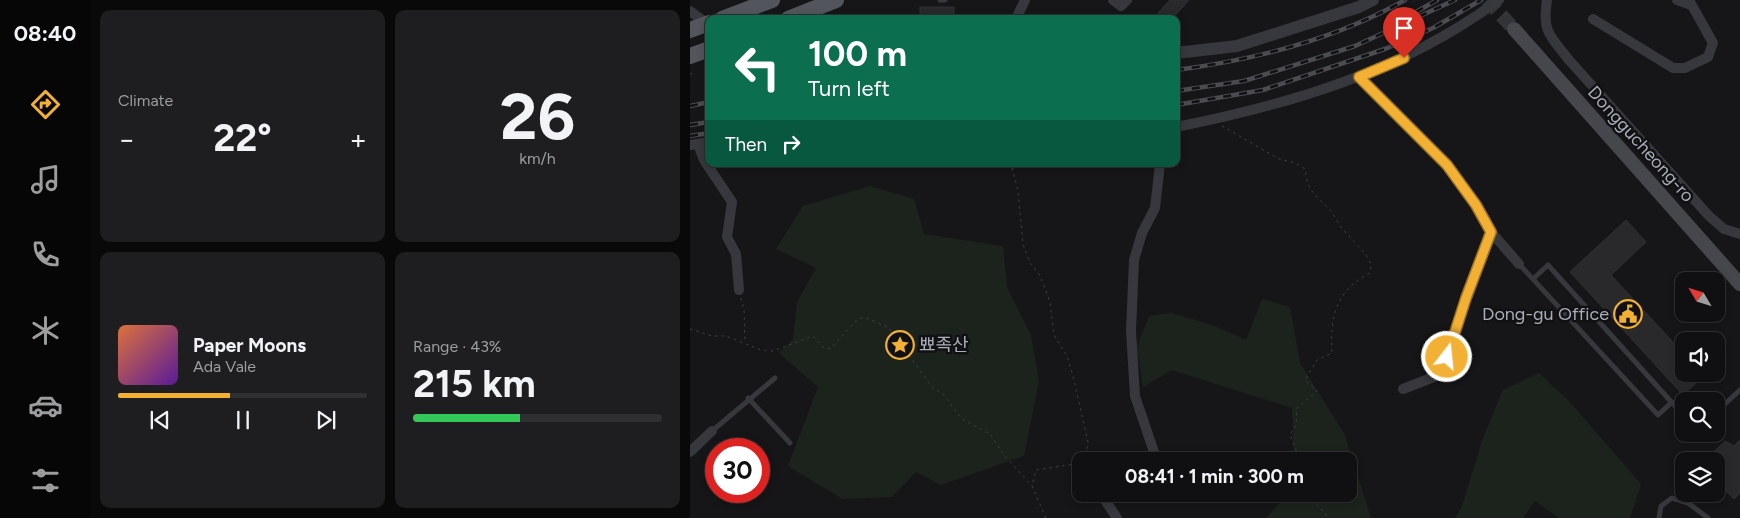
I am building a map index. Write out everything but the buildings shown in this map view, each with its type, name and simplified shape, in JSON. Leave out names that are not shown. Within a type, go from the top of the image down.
[{"type":"main road","points":[[728,15],[746,4],[772,0]]},
{"type":"main road","points":[[798,15],[836,0]]},
{"type":"main road","points":[[690,30],[705,25]]},
{"type":"main road","name":"Donggucheong-ro","points":[[1514,29],[1740,284]]},
{"type":"main road","points":[[690,56],[705,50]]},
{"type":"street","points":[[1018,15],[1025,0]]},
{"type":"street","points":[[1113,0],[1121,6],[1126,0]]},
{"type":"street","points":[[1180,53],[1237,46],[1360,6],[1373,0]]},
{"type":"street","points":[[1180,126],[1286,102],[1359,77],[1428,46],[1459,29],[1499,0]]},
{"type":"street","points":[[1593,19],[1674,68],[1685,68],[1708,57],[1712,49],[1710,34],[1690,3],[1677,0]]},
{"type":"street","points":[[1547,1],[1545,24],[1569,60],[1709,216],[1724,229],[1740,234]]},
{"type":"street","points":[[690,11],[705,21]]},
{"type":"street","points":[[1359,77],[1447,165],[1476,205],[1491,232],[1519,264]]},
{"type":"street","points":[[699,144],[705,162]]},
{"type":"street","points":[[709,167],[732,202],[727,237],[736,254],[739,290]]},
{"type":"street","points":[[1154,452],[1135,396],[1130,332],[1134,260],[1142,232],[1155,208],[1160,167]]},
{"type":"street","points":[[1404,389],[1439,375],[1491,232]]},
{"type":"street","points":[[690,452],[712,431]]},
{"type":"street","points":[[1106,502],[1117,518]]},
{"type":"lane","points":[[940,0],[945,0]]},
{"type":"lane","points":[[1519,264],[1658,415],[1672,402]]},
{"type":"lane","points":[[1533,279],[1548,265],[1675,406]]},
{"type":"lane","points":[[712,431],[748,398],[774,378]]},
{"type":"lane","points":[[1725,404],[1740,390]]},
{"type":"lane","points":[[748,398],[790,443]]},
{"type":"lane","points":[[1658,518],[1660,506],[1672,498],[1688,503],[1708,518]]},
{"type":"path","points":[[690,74],[694,73]]},
{"type":"path","points":[[1214,119],[1228,131],[1279,159],[1295,163],[1305,169],[1306,183],[1313,195],[1330,209],[1342,228],[1355,241],[1371,264],[1370,273],[1354,281],[1333,312],[1332,353],[1317,360],[1305,380],[1317,392],[1297,408],[1296,426],[1290,434],[1297,452]]},
{"type":"path","points":[[999,167],[1021,167]]},
{"type":"path","points":[[1012,168],[1018,191],[1023,244],[1030,263],[1039,274],[1050,302],[1054,335],[1067,356],[1088,442],[1086,452]]},
{"type":"path","points":[[739,290],[744,310],[745,343]]},
{"type":"path","points":[[690,328],[712,336],[726,336],[761,350],[773,351],[813,336],[823,347],[830,349],[857,320],[864,317],[880,322],[895,335],[933,388],[943,394],[962,419],[990,434],[1004,455],[1032,486],[1046,518]]},
{"type":"path","points":[[1032,486],[1036,470],[1072,464]]},
{"type":"path","points":[[1315,502],[1329,518]]},
{"type":"shaded area","points":[[870,186],[914,199],[924,234],[1003,246],[1007,287],[1031,335],[1039,381],[1024,456],[941,485],[916,472],[892,497],[843,499],[788,466],[818,387],[779,353],[793,339],[797,302],[816,268],[776,249],[803,206]]},
{"type":"shaded area","points":[[1262,299],[1290,307],[1300,363],[1345,435],[1350,452],[1294,452],[1292,408],[1172,370],[1143,387],[1137,347],[1149,316],[1172,313],[1212,325],[1246,340]]},
{"type":"shaded area","points":[[1539,373],[1570,402],[1641,484],[1630,518],[1559,518],[1535,501],[1523,518],[1455,518],[1462,506],[1483,438],[1503,390]]},
{"type":"shaded area","points":[[1357,473],[1371,518],[1266,518],[1281,502],[1357,502]]},
{"type":"tunnel","points":[[1487,0],[1514,29]]},
{"type":"railway","points":[[1180,69],[1265,54],[1294,46],[1351,26],[1405,0]]},
{"type":"railway","points":[[1416,12],[1437,0]]},
{"type":"railway","points":[[1180,90],[1244,81],[1355,46],[1455,0]]},
{"type":"railway","points":[[1180,104],[1263,90],[1385,49],[1433,28],[1481,0]]},
{"type":"railway","points":[[690,106],[705,103]]},
{"type":"railway","points":[[690,125],[705,123]]},
{"type":"railway","points":[[690,136],[705,134]]},
{"type":"place","name":"Dong-gu Office","points":[[1628,314]]},
{"type":"place","name":"뾰족산","points":[[900,345]]},
{"type":"route","points":[[1404,58],[1359,77],[1447,165],[1476,205],[1491,232],[1474,273],[1454,330],[1447,357]]}]
